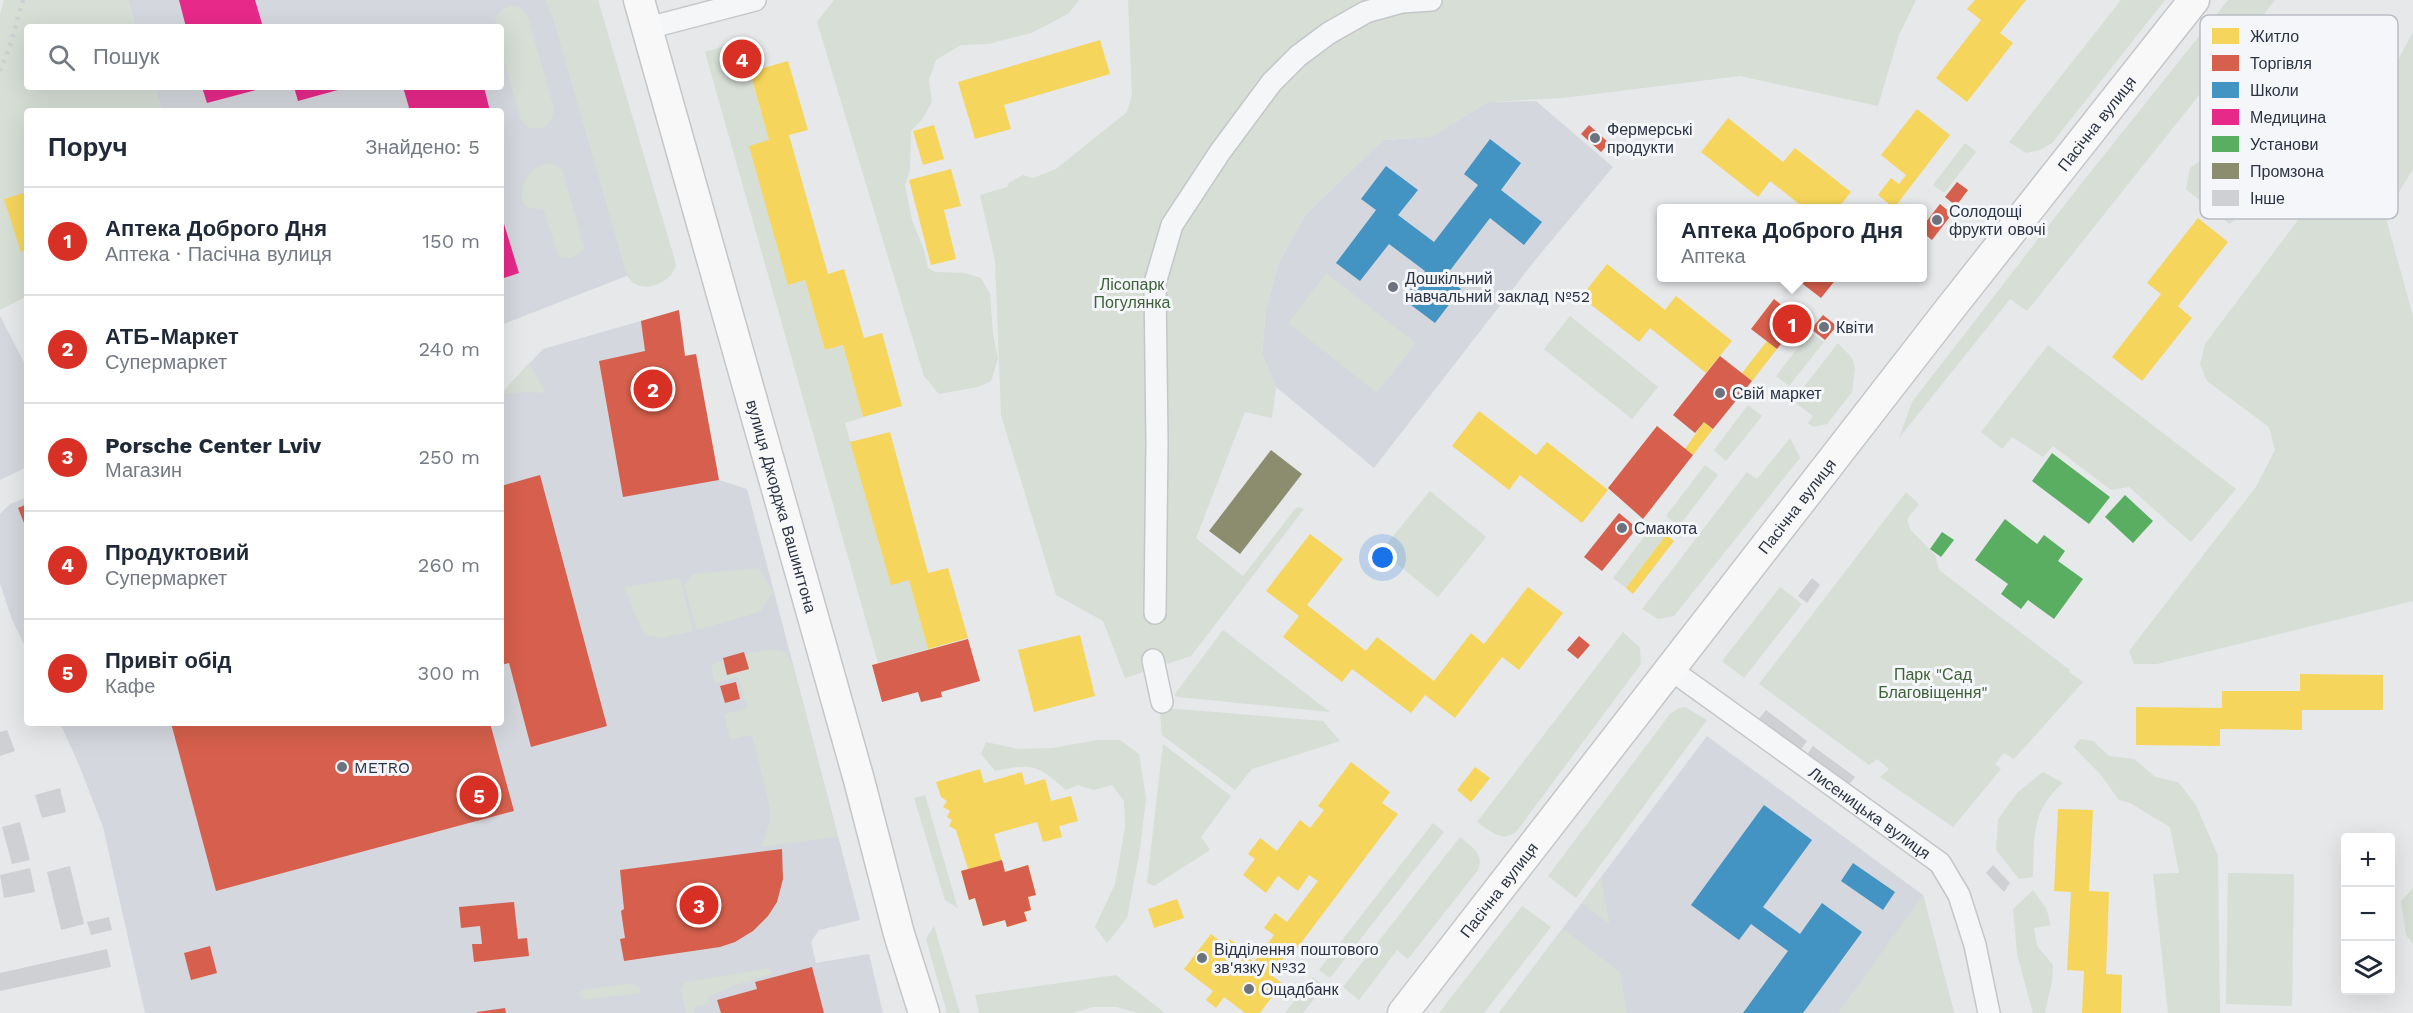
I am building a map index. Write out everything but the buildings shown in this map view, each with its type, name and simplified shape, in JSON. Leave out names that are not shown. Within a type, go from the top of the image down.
[{"type":"main road","name":"Пасічна вулиця","points":[[1403,1013],[2194,0]]},
{"type":"main road","name":"вулиця Джорджа Вашингтона","points":[[644,14],[859,780],[899,934],[924,1013]]},
{"type":"street","points":[[644,14],[755,0]]},
{"type":"street","points":[[1155,614],[1157,443],[1155,284],[1172,225],[1226,143],[1272,82],[1298,56],[1329,33],[1366,12],[1402,2],[1431,0]]},
{"type":"street","points":[[1154,660],[1162,702]]},
{"type":"street","name":"Лисеницька вулиця","points":[[1670,669],[1940,863],[1959,895],[1975,945],[1989,1013]]},
{"type":"shaded area","points":[[128,0],[552,0],[634,273],[504,324],[504,108],[161,108],[156,90],[504,90],[504,24],[135,24]]},
{"type":"shaded area","name":"Дошкільний навчальний заклад №52","points":[[1536,101],[1613,167],[1536,259],[1374,468],[1276,387],[1262,354],[1266,310],[1278,264],[1305,215],[1383,140],[1431,137],[1488,102]]},
{"type":"shaded area","points":[[679,310],[685,355],[696,354],[719,480],[747,489],[860,920],[819,930],[811,942],[816,963],[869,954],[883,1013],[145,1013],[103,827],[61,726],[504,726],[504,391],[543,349]]},
{"type":"shaded area","points":[[0,316],[24,362],[24,468],[0,480]]},
{"type":"shaded area","points":[[24,498],[24,645],[11,617],[0,583],[0,514],[10,504]]},
{"type":"shaded area","points":[[1707,736],[1923,895],[1954,1013],[1499,1013]]},
{"type":"green space","points":[[4,0],[128,0],[135,24],[24,24],[24,90],[156,90],[161,108],[24,108],[24,298],[0,310],[0,15]]},
{"type":"green space","points":[[545,0],[598,0],[676,264],[666,280],[653,286],[639,286],[627,276],[552,15]]},
{"type":"green space","points":[[834,0],[1079,0],[1068,14],[1031,33],[988,44],[961,45],[936,60],[929,80],[932,102],[923,118],[911,131],[910,170],[905,185],[912,220],[924,250],[928,268],[935,272],[964,273],[981,278],[990,294],[993,334],[998,358],[991,381],[978,387],[939,394],[924,376],[817,22]]},
{"type":"green space","name":"Лісопарк Погулянка","points":[[1128,0],[1916,0],[1899,35],[1878,106],[1740,76],[1563,98],[1488,102],[1431,137],[1383,140],[1305,215],[1278,264],[1266,310],[1262,354],[1276,387],[1272,418],[1245,412],[1196,538],[1243,576],[1295,509],[1298,507],[1304,509],[1191,656],[1125,678],[1103,621],[1056,595],[1001,415],[995,260],[980,195],[1007,187],[1009,183],[1023,175],[1033,178],[1056,169],[1127,112],[1132,95]]},
{"type":"green space","points":[[2121,0],[2165,0],[2052,143],[2040,150],[2026,153],[2009,142]]},
{"type":"green space","points":[[2228,0],[2275,0],[2263,15],[2216,15]]},
{"type":"green space","points":[[511,6],[521,8],[528,17],[554,108],[550,121],[541,128],[530,127],[520,118],[504,58],[504,24],[496,24],[499,13]]},
{"type":"green space","points":[[2413,32],[2413,169],[2398,194],[2398,60]]},
{"type":"green space","points":[[2200,35],[2200,94],[2027,311],[2010,299],[1899,438],[1912,402]]},
{"type":"green space","points":[[741,41],[769,140],[788,285],[805,280],[825,350],[843,345],[863,417],[845,423],[891,584],[909,580],[928,649],[878,663],[705,52]]},
{"type":"green space","points":[[1965,143],[1976,152],[1944,193],[1933,185]]},
{"type":"green space","points":[[2200,161],[2200,200],[2186,189],[2190,168]]},
{"type":"green space","points":[[551,163],[562,169],[585,249],[570,258],[559,257],[543,209],[529,208],[523,204],[524,182],[527,176],[531,171]]},
{"type":"green space","points":[[2224,219],[2235,219],[2230,224]]},
{"type":"green space","points":[[2299,219],[2386,219],[2413,316],[2413,601],[2157,664],[2134,664],[2129,651],[2256,487],[2275,450],[2269,427],[2207,381],[2200,364],[2205,344]]},
{"type":"green space","points":[[1326,273],[1416,343],[1377,393],[1288,323]]},
{"type":"green space","points":[[1570,316],[1658,387],[1632,419],[1544,349]]},
{"type":"green space","points":[[1810,332],[1824,342],[1789,386],[1776,376]]},
{"type":"green space","points":[[1838,343],[1852,358],[1855,368],[1852,392],[1827,424],[1813,427],[1808,423],[1813,416],[1793,401]]},
{"type":"green space","points":[[2048,345],[2236,489],[2191,542],[2129,487],[2111,490],[2053,446],[2043,457],[2012,437],[2002,449],[1981,432]]},
{"type":"green space","points":[[529,363],[546,393],[504,394],[504,391]]},
{"type":"green space","points":[[1748,405],[1762,416],[1726,461],[1714,450]]},
{"type":"green space","points":[[1790,438],[1800,458],[1674,616],[1658,619],[1642,609],[1747,472],[1757,479]]},
{"type":"green space","points":[[1705,465],[1718,475],[1679,526],[1666,516]]},
{"type":"green space","points":[[1430,491],[1486,537],[1438,597],[1381,551]]},
{"type":"green space","name":"Парк \"Сад Благовіщення\"","points":[[1906,492],[1919,504],[1907,519],[1910,529],[1935,555],[1939,570],[2083,682],[2014,759],[2004,753],[1995,764],[2001,769],[1953,827],[1880,777],[1889,769],[1877,759],[1869,765],[1759,684]]},
{"type":"green space","points":[[1653,525],[1666,535],[1626,588],[1613,578]]},
{"type":"green space","points":[[758,568],[773,592],[760,612],[697,630],[684,585],[692,574]]},
{"type":"green space","points":[[680,578],[693,631],[662,638],[644,635],[624,587]]},
{"type":"green space","points":[[1780,587],[1802,604],[1744,678],[1722,661]]},
{"type":"green space","points":[[1223,630],[1330,712],[1174,695]]},
{"type":"green space","points":[[1623,632],[1640,648],[1641,664],[1516,832],[1500,836],[1491,832],[1477,822]]},
{"type":"green space","points":[[773,649],[785,652],[793,665],[838,837],[761,847],[769,824],[770,808],[752,735],[730,740],[724,714],[747,708],[738,677],[715,683],[711,667],[723,661],[728,675],[748,669],[745,654]]},
{"type":"green space","points":[[1685,707],[1707,720],[1576,898],[1548,876],[1670,714]]},
{"type":"green space","points":[[1165,708],[1323,721],[1340,741],[1252,769],[1235,790],[1162,735],[1160,712]]},
{"type":"green space","points":[[2080,739],[2093,741],[2109,756],[2134,759],[2155,777],[2178,782],[2196,805],[2218,856],[2220,1013],[2168,1013],[2153,874],[2179,873],[2170,827],[2130,803],[2119,800],[2100,774],[2074,747]]},
{"type":"green space","points":[[1097,740],[1120,740],[1139,754],[1146,798],[1140,849],[1127,918],[1107,943],[1095,927],[1115,884],[1125,827],[1124,801],[1112,785],[1094,790],[1078,785],[1066,790],[1048,775],[1034,768],[1018,767],[995,771],[981,754],[986,742],[1019,749],[1053,748]]},
{"type":"green space","points":[[1163,744],[1231,796],[1201,837],[1210,850],[1154,886],[1147,883]]},
{"type":"green space","points":[[2043,772],[2063,783],[2052,793],[2045,804],[2036,826],[2033,877],[2019,879],[1996,850],[1998,819],[2018,792]]},
{"type":"green space","points":[[925,795],[958,908],[945,900],[914,798]]},
{"type":"green space","points":[[1433,823],[1444,832],[1330,978],[1319,970]]},
{"type":"green space","points":[[1460,837],[1478,855],[1480,864],[1478,870],[1408,959],[1397,950],[1359,1000],[1343,987]]},
{"type":"green space","points":[[2228,873],[2294,874],[2292,1006],[2226,1004]]},
{"type":"green space","points":[[1601,878],[1610,925],[1582,903]]},
{"type":"green space","points":[[2413,888],[2413,944],[2406,935],[2401,901]]},
{"type":"green space","points":[[2033,890],[2046,908],[2051,925],[2034,928],[2037,946],[2053,965],[2045,1013],[2033,1013],[2017,954],[2013,909]]},
{"type":"green space","points":[[1923,895],[1954,1013],[1838,1013]]},
{"type":"green space","points":[[1522,906],[1551,927],[1484,1013],[1439,1013]]},
{"type":"green space","points":[[934,926],[960,1013],[947,1013],[926,939]]},
{"type":"green space","points":[[1563,929],[1620,972],[1627,1013],[1499,1013]]},
{"type":"green space","points":[[769,968],[771,974],[708,997],[709,1004],[694,1007],[695,1013],[686,1013],[681,991],[685,982]]},
{"type":"green space","points":[[1116,975],[1165,1013],[1137,1013],[1117,1007],[1093,1007],[1073,1013],[979,1013],[975,995]]},
{"type":"green space","points":[[1313,977],[1324,986],[1303,1013],[1285,1013]]},
{"type":"green space","points":[[632,983],[639,987],[642,993],[582,1000],[579,994],[582,990]]},
{"type":"railway","points":[[0,71],[23,0]]},
{"type":"place","name":"Продуктовий","points":[[742,59]]},
{"type":"place","name":"Фермерські продукти","points":[[1595,138]]},
{"type":"place","name":"Солодощі фрукти овочі","points":[[1937,220]]},
{"type":"place","name":"Дошкільний навчальний заклад №52","points":[[1393,287]]},
{"type":"place","name":"Аптека Доброго Дня","points":[[1792,324]]},
{"type":"place","name":"Квіти","points":[[1824,327]]},
{"type":"place","name":"АТБ-Маркет","points":[[653,389]]},
{"type":"place","name":"Свій маркет","points":[[1720,393]]},
{"type":"place","name":"Смакота","points":[[1622,528]]},
{"type":"place","name":"METRO","points":[[342,767]]},
{"type":"place","name":"Привіт обід","points":[[479,795]]},
{"type":"place","name":"Porsche Center Lviv","points":[[699,905]]},
{"type":"place","name":"Відділення поштового зв'язку №32","points":[[1202,958]]},
{"type":"place","name":"Ощадбанк","points":[[1249,989]]}]
